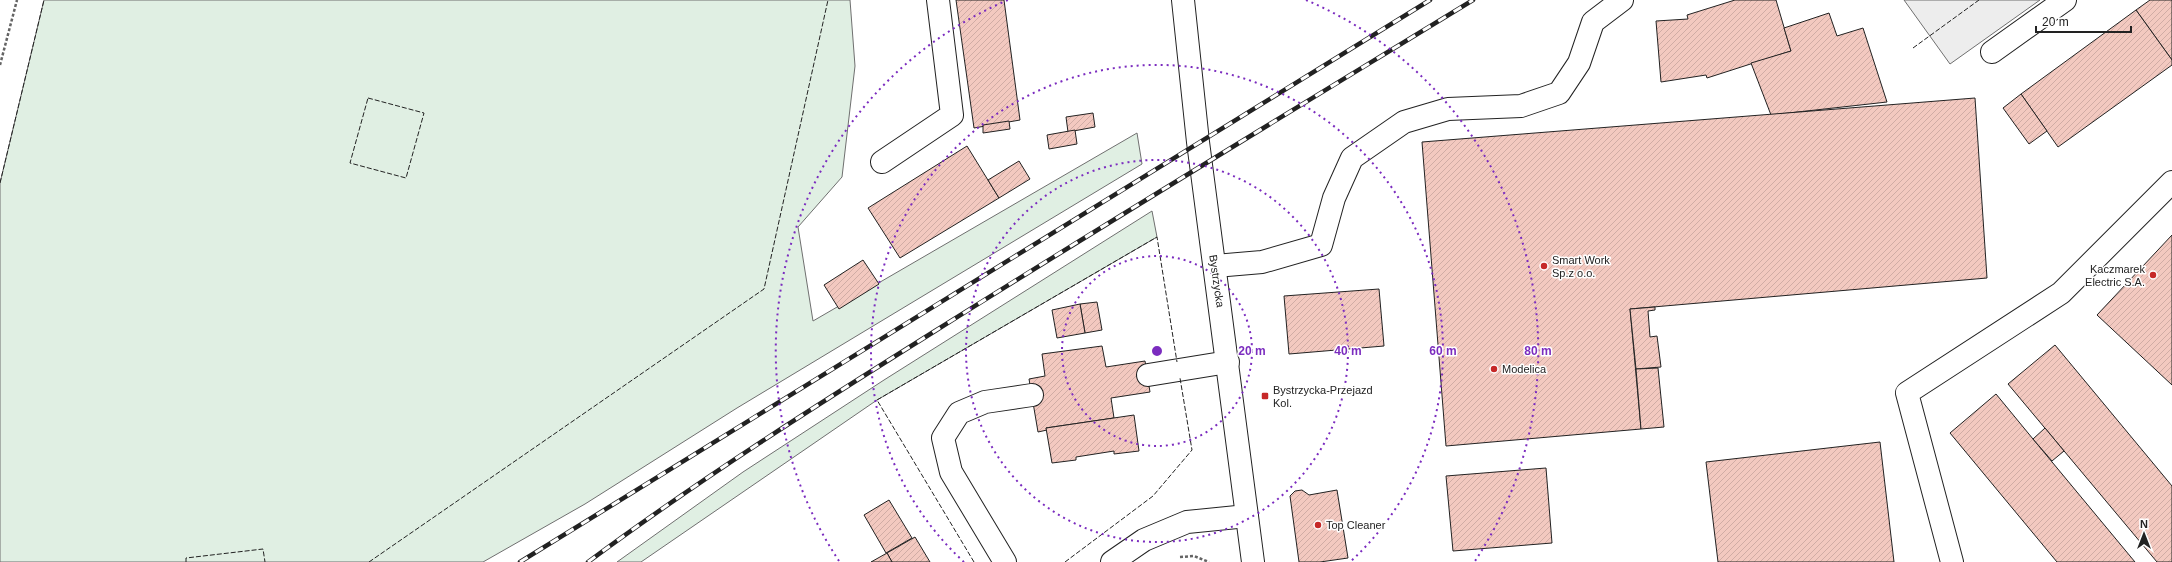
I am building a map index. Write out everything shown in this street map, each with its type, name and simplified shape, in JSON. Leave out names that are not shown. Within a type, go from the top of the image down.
[{"type":"street","points":[[882,162],[952,115],[938,0]]},
{"type":"street","name":"Bystrzycka","points":[[1183,0],[1198,142],[1253,562]]},
{"type":"street","points":[[1215,266],[1262,262],[1321,245],[1334,198],[1352,158],[1404,122],[1448,109],[1521,106],[1559,93],[1579,64],[1593,22],[1622,0]]},
{"type":"street","points":[[1992,52],[2065,0]]},
{"type":"street","points":[[1952,562],[1907,393],[2061,293],[2172,182]]},
{"type":"street","points":[[1148,375],[1228,362]]},
{"type":"street","points":[[1005,562],[951,472],[943,438],[959,413],[985,402],[1032,396]]},
{"type":"street","points":[[1112,562],[1144,540],[1187,522],[1247,516]]},
{"type":"path","points":[[0,65],[17,0]]},
{"type":"path","points":[[1179,557],[1194,556],[1209,562]]},
{"type":"green space","points":[[44,0],[850,0],[855,66],[842,177],[798,227],[813,321],[1137,133],[1142,164],[737,408],[585,504],[483,562],[0,562],[0,183]]},
{"type":"green space","points":[[1152,211],[1157,237],[877,400],[641,562],[617,562],[743,472],[884,380]]},
{"type":"shaded area","points":[[1904,0],[2040,0],[1950,64]]},
{"type":"building","points":[[956,0],[1004,0],[1020,120],[974,128]]},
{"type":"building","points":[[1735,0],[1776,0],[1791,51],[1707,78],[1706,75],[1661,82],[1656,21],[1688,19],[1687,15]]},
{"type":"building","points":[[2150,0],[2172,0],[2172,60],[2136,10]]},
{"type":"building","points":[[2136,10],[2172,60],[2172,65],[2058,147],[2021,94]]},
{"type":"building","points":[[1829,13],[1837,36],[1863,28],[1887,102],[1771,115],[1751,63],[1791,51],[1784,28]]},
{"type":"building","points":[[2021,94],[2047,131],[2029,144],[2003,108]]},
{"type":"building","points":[[1975,98],[1987,278],[1630,309],[1641,429],[1446,446],[1422,142]]},
{"type":"building","points":[[1093,113],[1095,127],[1068,132],[1066,117]]},
{"type":"building","points":[[1009,121],[1010,129],[983,133],[983,125]]},
{"type":"building","points":[[1075,130],[1077,144],[1049,149],[1047,135]]},
{"type":"building","points":[[967,146],[999,198],[900,258],[868,208]]},
{"type":"building","points":[[1019,161],[1030,179],[999,198],[988,180]]},
{"type":"building","name":"Kaczmarek Electric S.A.","points":[[2172,235],[2172,385],[2097,315]]},
{"type":"building","points":[[863,260],[879,284],[839,309],[824,285]]},
{"type":"building","points":[[1379,289],[1384,346],[1289,354],[1284,296]]},
{"type":"building","points":[[1097,302],[1102,330],[1085,333],[1080,304]]},
{"type":"building","points":[[1080,304],[1085,333],[1057,338],[1052,310]]},
{"type":"building","points":[[1655,307],[1655,310],[1648,311],[1650,337],[1657,336],[1661,367],[1636,369],[1630,309]]},
{"type":"building","points":[[2055,345],[2172,486],[2172,562],[2157,562],[2008,384]]},
{"type":"building","points":[[1102,346],[1106,367],[1145,361],[1150,392],[1111,398],[1114,418],[1046,428],[1047,430],[1038,432],[1029,379],[1045,376],[1042,354]]},
{"type":"building","points":[[1658,368],[1664,427],[1641,429],[1636,369]]},
{"type":"building","points":[[1996,394],[2135,562],[2057,562],[1950,433]]},
{"type":"building","points":[[1134,415],[1139,451],[1114,454],[1114,451],[1076,457],[1076,460],[1052,463],[1046,428]]},
{"type":"building","points":[[2045,428],[2064,451],[2052,461],[2033,439]]},
{"type":"building","points":[[1880,442],[1894,562],[1718,562],[1706,462]]},
{"type":"building","points":[[1546,468],[1552,543],[1453,551],[1446,476]]},
{"type":"building","points":[[1302,490],[1309,495],[1337,490],[1348,558],[1320,562],[1299,562],[1290,496],[1295,491]]},
{"type":"building","points":[[889,500],[912,538],[886,553],[864,515]]},
{"type":"building","points":[[915,537],[930,562],[892,562],[887,553]]},
{"type":"building","points":[[887,553],[892,562],[871,562]]},
{"type":"railway","points":[[520,562],[1430,0]]},
{"type":"railway","points":[[588,562],[673,501],[759,443],[847,387],[1203,165],[1473,0]]},
{"type":"fence","points":[[0,183],[44,0]]},
{"type":"fence","points":[[369,562],[764,289],[828,0]]},
{"type":"fence","points":[[1913,48],[1979,0]]},
{"type":"fence","points":[[368,98],[424,113],[406,178],[350,163],[368,98]]},
{"type":"fence","points":[[974,562],[877,400],[1157,237],[1177,362]]},
{"type":"fence","points":[[1065,562],[1153,496],[1192,450],[1180,378]]},
{"type":"fence","points":[[186,562],[186,558],[263,549],[265,562]]},
{"type":"place","name":"Smart Work Sp.z o.o.","points":[[1544,266]]},
{"type":"place","name":"Kaczmarek Electric S.A.","points":[[2153,275]]},
{"type":"place","name":"Modelica","points":[[1494,369]]},
{"type":"place","name":"Bystrzycka-Przejazd Kol.","points":[[1265,396]]},
{"type":"place","name":"Top Cleaner","points":[[1318,525]]}]
